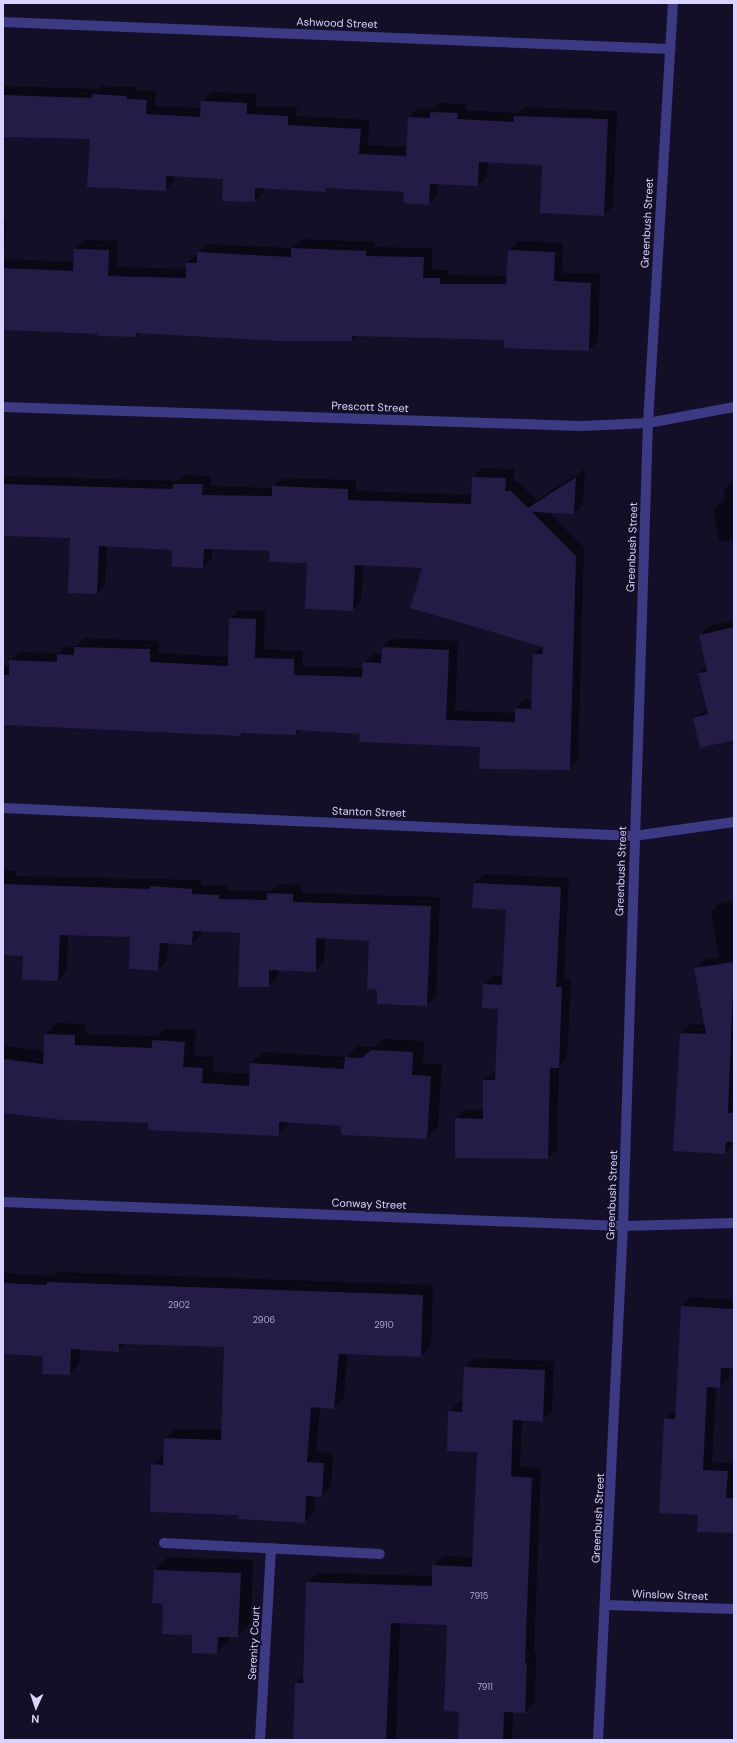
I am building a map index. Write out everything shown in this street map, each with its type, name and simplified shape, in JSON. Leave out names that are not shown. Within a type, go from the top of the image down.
[{"type":"street","name":"Greenbush Street","points":[[598,1740],[606,1605],[623,1226],[648,423],[673,3]]},
{"type":"street","name":"Ashwood Street","points":[[3,22],[670,49]]},
{"type":"street","name":"Prescott Street","points":[[3,407],[581,426],[648,423],[734,407]]},
{"type":"street","name":"Stanton Street","points":[[3,808],[634,836],[734,822]]},
{"type":"street","name":"Conway Street","points":[[3,1202],[623,1226],[734,1224]]},
{"type":"street","points":[[164,1543],[380,1554]]},
{"type":"street","name":"Serenity Court","points":[[260,1740],[271,1548]]},
{"type":"street","name":"Winslow Street","points":[[606,1605],[734,1609]]},
{"type":"building","points":[[92,94],[126,96],[127,99],[147,100],[146,114],[200,117],[201,101],[247,103],[247,114],[288,116],[288,125],[361,129],[359,154],[406,156],[408,117],[430,118],[430,112],[458,113],[457,119],[514,122],[514,116],[608,119],[604,216],[540,213],[542,165],[479,162],[478,186],[430,184],[429,205],[403,203],[404,192],[326,188],[326,192],[255,188],[255,202],[222,201],[223,179],[166,176],[166,191],[87,187],[90,139],[3,137],[3,95],[92,98]]},
{"type":"building","points":[[291,248],[366,251],[366,256],[424,257],[423,278],[440,278],[440,284],[506,284],[508,250],[555,252],[554,281],[591,283],[589,351],[504,348],[504,340],[352,336],[352,341],[278,341],[136,333],[136,337],[3,330],[3,268],[73,271],[74,249],[109,250],[108,276],[186,278],[186,263],[197,263],[197,252],[291,257]]},
{"type":"building","points":[[472,477],[506,478],[505,491],[511,491],[528,508],[576,477],[574,514],[532,512],[576,556],[570,770],[479,769],[480,747],[359,742],[360,734],[296,730],[296,735],[241,733],[241,736],[3,725],[3,675],[9,675],[9,660],[57,662],[57,654],[74,655],[74,647],[150,649],[150,662],[228,666],[229,618],[256,619],[255,658],[294,659],[294,675],[362,677],[363,662],[381,663],[382,647],[449,650],[446,720],[515,722],[515,708],[531,709],[533,654],[542,654],[543,647],[410,608],[422,568],[355,565],[353,611],[305,609],[307,563],[269,562],[270,551],[204,549],[203,568],[172,567],[172,550],[99,546],[97,594],[68,593],[70,538],[3,536],[3,484],[173,489],[173,484],[203,484],[202,495],[272,496],[272,486],[348,489],[348,500],[471,504]]},
{"type":"building","points":[[734,627],[734,740],[700,748],[693,718],[708,714],[698,673],[707,672],[699,635]]},
{"type":"building","points":[[474,883],[561,887],[556,987],[562,987],[559,1068],[550,1068],[548,1159],[455,1158],[455,1118],[483,1119],[483,1080],[495,1080],[498,1009],[482,1008],[483,984],[502,985],[506,910],[472,908]]},
{"type":"building","points":[[3,884],[150,889],[150,886],[192,889],[192,894],[219,895],[219,899],[267,900],[267,893],[293,894],[293,902],[431,906],[427,1006],[377,1004],[377,990],[367,989],[369,941],[316,938],[316,972],[269,970],[269,987],[238,987],[240,933],[193,931],[192,945],[160,943],[158,971],[129,969],[130,937],[60,935],[58,981],[22,980],[23,956],[3,955]]},
{"type":"building","points":[[734,962],[728,1113],[734,1113],[734,1142],[726,1142],[725,1154],[673,1151],[680,1033],[706,1034],[694,968]]},
{"type":"building","points":[[44,1034],[75,1035],[75,1045],[152,1048],[152,1040],[185,1042],[183,1067],[203,1068],[202,1083],[249,1086],[250,1063],[344,1069],[345,1057],[362,1058],[371,1050],[413,1052],[412,1075],[431,1076],[427,1139],[341,1135],[341,1126],[279,1122],[279,1136],[148,1130],[148,1123],[63,1120],[3,1113],[3,1059],[43,1064]]},
{"type":"building","points":[[47,1282],[423,1295],[421,1357],[339,1354],[334,1409],[311,1407],[307,1462],[324,1463],[322,1497],[306,1496],[305,1523],[238,1519],[239,1515],[150,1512],[151,1464],[163,1465],[164,1438],[221,1440],[224,1347],[119,1344],[119,1352],[71,1349],[70,1375],[42,1374],[43,1356],[3,1354],[3,1283],[46,1285]]},
{"type":"building","points":[[681,1306],[734,1309],[734,1368],[721,1368],[720,1388],[707,1387],[703,1470],[728,1471],[726,1498],[734,1498],[734,1533],[697,1532],[698,1515],[659,1513],[664,1418],[675,1419]]},
{"type":"building","points":[[464,1367],[545,1370],[543,1422],[513,1420],[511,1476],[532,1478],[525,1663],[527,1663],[525,1713],[504,1712],[503,1740],[458,1740],[459,1712],[444,1711],[447,1625],[391,1623],[386,1740],[293,1740],[295,1683],[303,1683],[306,1582],[432,1586],[432,1565],[472,1567],[477,1452],[447,1451],[448,1411],[462,1412]]},
{"type":"building","points":[[154,1570],[241,1573],[238,1637],[218,1637],[217,1654],[192,1653],[192,1635],[162,1634],[163,1604],[152,1603]]}]
